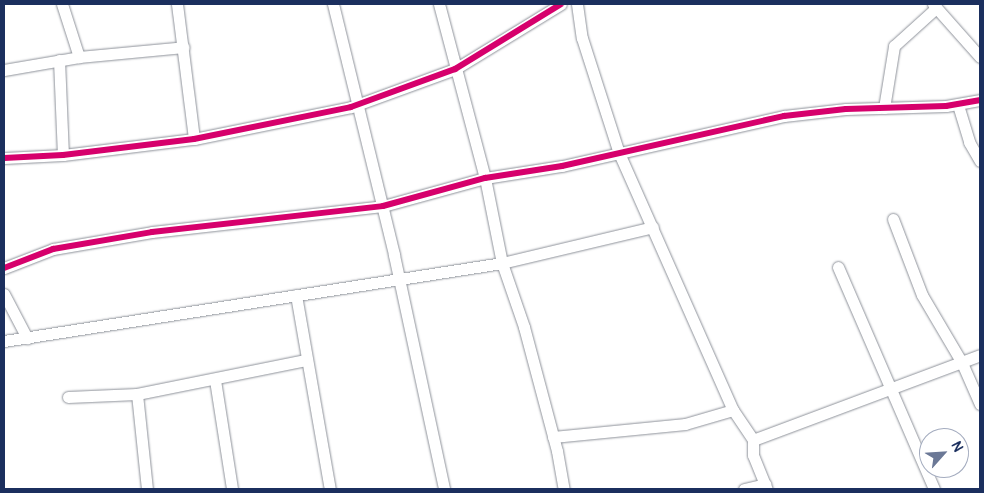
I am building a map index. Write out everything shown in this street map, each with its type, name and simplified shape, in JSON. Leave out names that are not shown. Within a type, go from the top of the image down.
[{"type":"street","points":[[62,4],[78,57]]},
{"type":"street","points":[[177,4],[184,46],[194,139]]},
{"type":"street","points":[[333,4],[359,104],[400,279],[444,489]]},
{"type":"street","points":[[439,4],[485,178],[502,263],[554,437],[564,489]]},
{"type":"street","points":[[4,158],[63,155],[194,139],[359,104],[455,69],[561,4]]},
{"type":"street","points":[[577,4],[582,38],[619,153],[733,410],[753,440],[753,455],[766,487],[744,489]]},
{"type":"street","points":[[884,108],[894,46],[934,6],[980,57]]},
{"type":"street","points":[[4,70],[78,57],[184,46]]},
{"type":"street","points":[[59,60],[63,155]]},
{"type":"street","points":[[4,268],[53,250],[152,232],[383,206],[485,178],[619,153],[784,116],[884,108],[958,105],[980,100]]},
{"type":"street","points":[[958,105],[969,142],[980,161]]},
{"type":"street","points":[[893,219],[922,295],[962,363],[980,404]]},
{"type":"street","points":[[4,341],[502,263],[653,227]]},
{"type":"street","points":[[838,267],[934,489]]},
{"type":"street","points":[[4,294],[27,338]]},
{"type":"street","points":[[296,295],[330,489]]},
{"type":"street","points":[[753,440],[980,355]]},
{"type":"street","points":[[68,398],[137,394],[215,380],[306,360]]},
{"type":"street","points":[[215,380],[232,489]]},
{"type":"street","points":[[137,394],[147,489]]},
{"type":"street","points":[[554,437],[685,424],[733,410]]},
{"type":"cycle path","points":[[4,158],[63,155],[194,139],[351,107],[455,69],[561,4]]},
{"type":"cycle path","points":[[4,268],[53,249],[152,232],[383,206],[485,178],[562,166],[784,116],[846,109],[946,106],[980,100]]}]
